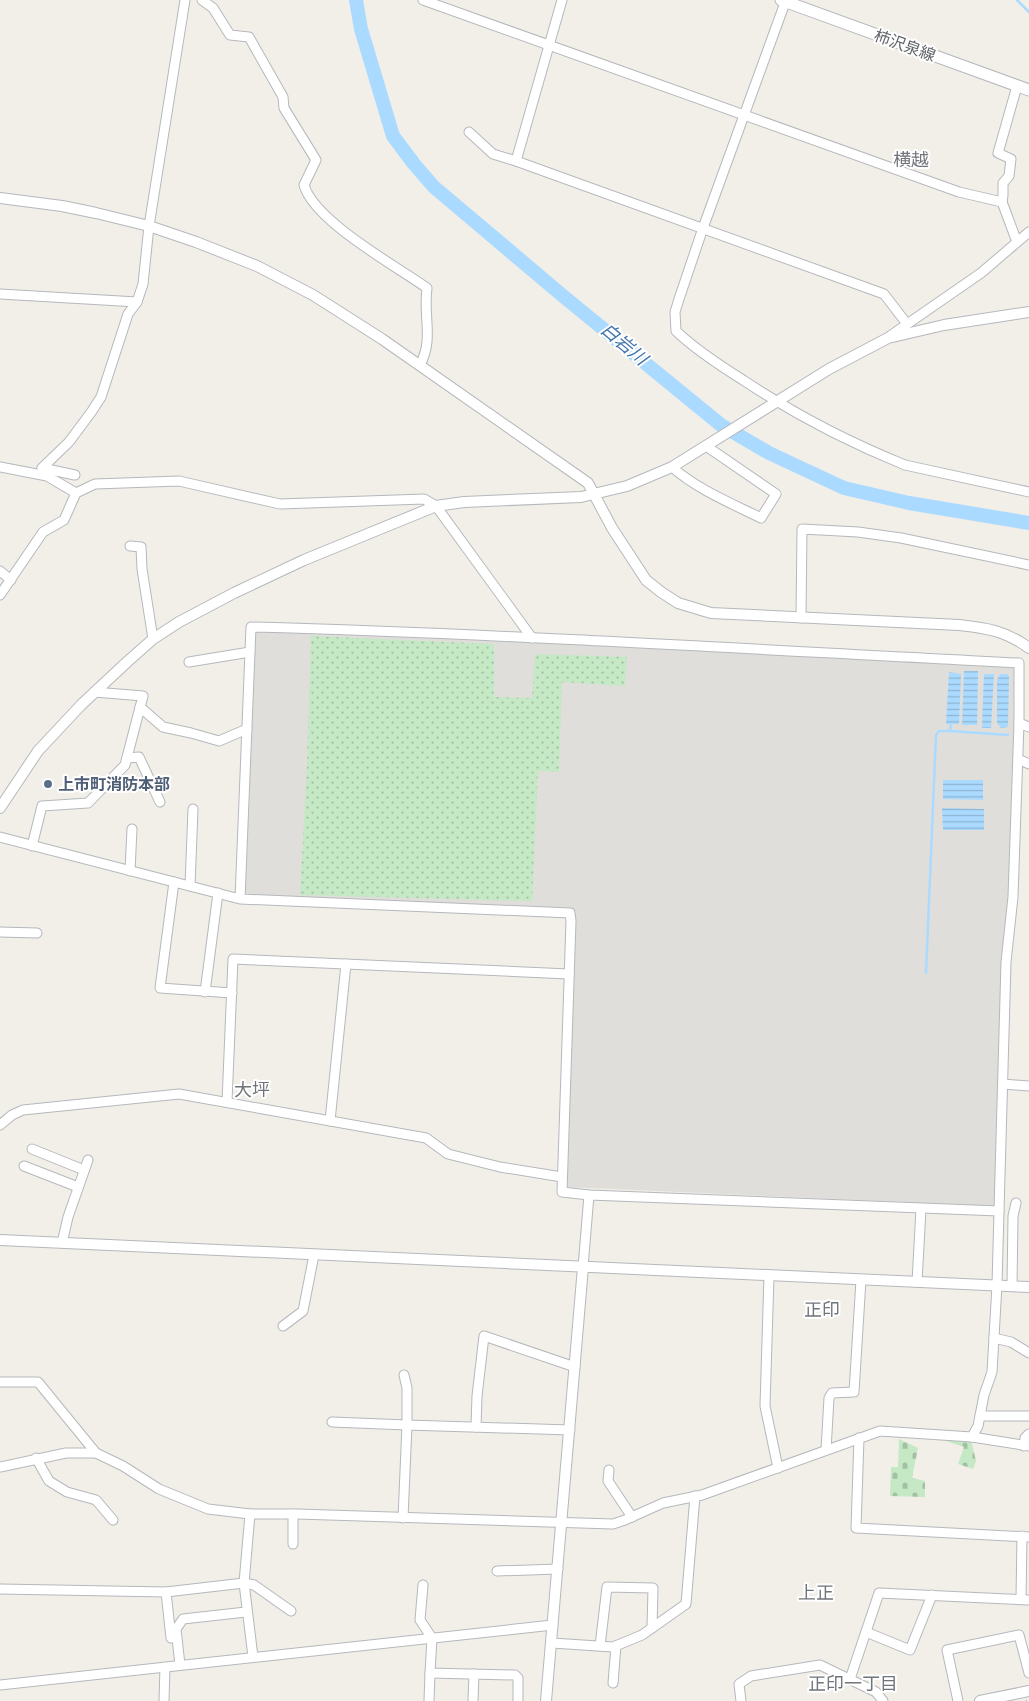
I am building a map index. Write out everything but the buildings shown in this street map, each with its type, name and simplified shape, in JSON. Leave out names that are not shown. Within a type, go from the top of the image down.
[{"type":"main road","name":"柿沢泉線","points":[[784,1],[1029,90]]},
{"type":"street","points":[[75,475],[42,468],[69,442],[101,397],[128,314],[137,302],[143,284],[150,226],[185,0]]},
{"type":"street","points":[[202,0],[213,8],[230,35],[249,37],[283,97],[284,108],[316,160],[304,186],[307,194],[318,209],[347,234],[427,288],[425,300],[428,343],[426,354],[420,365]]},
{"type":"street","points":[[423,0],[959,192],[1002,202]]},
{"type":"street","points":[[516,160],[562,0]]},
{"type":"street","points":[[784,1],[675,312],[676,331],[690,345],[708,358],[777,402],[834,433],[905,465],[1029,492]]},
{"type":"street","points":[[1017,86],[998,153],[1011,159],[1009,176],[1003,183],[1002,202],[1017,242]]},
{"type":"street","points":[[469,132],[493,154],[516,160],[884,294],[907,324]]},
{"type":"street","points":[[0,198],[87,211],[150,226],[257,266],[313,295],[420,365],[588,483],[612,528],[646,580],[678,603],[711,613],[988,628],[1014,637],[1029,648]]},
{"type":"street","points":[[0,808],[38,751],[94,692],[153,639],[179,622],[234,593],[304,560],[436,506],[464,502],[581,498],[627,486],[672,468],[829,368],[888,338],[981,273],[1029,232]]},
{"type":"street","points":[[0,294],[137,302]]},
{"type":"street","points":[[888,338],[944,325],[1029,312]]},
{"type":"street","points":[[672,468],[712,494],[761,518],[776,494],[706,446]]},
{"type":"street","points":[[0,467],[48,476],[76,493]]},
{"type":"street","points":[[0,595],[43,532],[64,520],[76,493],[95,484],[179,481],[280,504],[424,499],[436,506],[532,638]]},
{"type":"street","points":[[801,618],[802,529],[858,532],[901,538],[1029,565]]},
{"type":"street","points":[[130,546],[141,547],[142,569],[153,639]]},
{"type":"street","points":[[0,571],[11,580]]},
{"type":"street","points":[[240,899],[251,627],[389,631],[1019,663],[1019,723],[1013,897],[1006,962],[997,1285],[992,1372],[984,1394],[978,1426],[972,1438]]},
{"type":"street","points":[[189,662],[250,652]]},
{"type":"street","points":[[32,846],[42,806],[88,803],[125,765],[143,696],[94,692]]},
{"type":"street","points":[[140,707],[163,727],[219,741],[230,738],[247,729]]},
{"type":"street","points":[[1019,723],[1029,727]]},
{"type":"street","points":[[127,758],[139,757],[160,802]]},
{"type":"street","points":[[1018,759],[1029,764]]},
{"type":"street","points":[[190,886],[193,809]]},
{"type":"street","points":[[130,870],[132,829]]},
{"type":"street","points":[[0,837],[240,899],[570,913],[570,974],[562,1192],[589,1195],[998,1211]]},
{"type":"street","points":[[174,882],[160,988],[232,993]]},
{"type":"street","points":[[205,992],[218,893]]},
{"type":"street","points":[[0,932],[37,933]]},
{"type":"street","points":[[227,1102],[233,959],[570,974]]},
{"type":"street","points":[[330,1120],[346,964]]},
{"type":"street","points":[[1003,1084],[1029,1086]]},
{"type":"street","points":[[0,1125],[12,1115],[23,1110],[179,1094],[426,1138],[448,1154],[500,1167],[562,1177]]},
{"type":"street","points":[[32,1149],[84,1170]]},
{"type":"street","points":[[62,1243],[68,1217],[88,1160]]},
{"type":"street","points":[[24,1166],[78,1187]]},
{"type":"street","points":[[546,1701],[589,1195]]},
{"type":"street","points":[[1012,1286],[1016,1203]]},
{"type":"street","points":[[917,1282],[920,1209]]},
{"type":"street","points":[[0,1240],[1029,1287]]},
{"type":"street","points":[[283,1326],[303,1311],[314,1255]]},
{"type":"street","points":[[769,1276],[765,1406],[778,1468]]},
{"type":"street","points":[[826,1450],[829,1398],[832,1393],[854,1392],[861,1280]]},
{"type":"street","points":[[476,1427],[477,1396],[484,1336],[575,1368]]},
{"type":"street","points":[[994,1338],[1011,1342],[1029,1353]]},
{"type":"street","points":[[403,1518],[407,1425],[407,1388],[404,1374]]},
{"type":"street","points":[[0,1382],[38,1382],[96,1453],[123,1466],[159,1489],[208,1509],[250,1514],[613,1524],[663,1502],[695,1496],[880,1431],[972,1438],[1026,1446],[1025,1438],[1029,1434]]},
{"type":"street","points":[[980,1416],[1029,1416]]},
{"type":"street","points":[[332,1422],[570,1430]]},
{"type":"street","points":[[850,1679],[880,1593],[1025,1600],[1026,1536],[856,1528],[859,1438]]},
{"type":"street","points":[[0,1466],[66,1453],[96,1453]]},
{"type":"street","points":[[36,1458],[49,1481],[67,1492],[96,1500],[113,1520]]},
{"type":"street","points":[[609,1470],[608,1481],[632,1517]]},
{"type":"street","points":[[552,1643],[613,1647],[642,1635],[686,1604],[695,1496]]},
{"type":"street","points":[[250,1514],[244,1583],[246,1612],[253,1657]]},
{"type":"street","points":[[293,1514],[293,1544]]},
{"type":"street","points":[[497,1572],[558,1569]]},
{"type":"street","points":[[0,1589],[166,1592],[244,1583],[254,1585],[292,1611]]},
{"type":"street","points":[[422,1585],[420,1620],[432,1638],[429,1701]]},
{"type":"street","points":[[600,1646],[607,1587],[653,1588],[652,1628]]},
{"type":"street","points":[[166,1592],[178,1666]]},
{"type":"street","points":[[866,1632],[910,1650],[932,1595]]},
{"type":"street","points":[[178,1666],[176,1630],[183,1619],[246,1612]]},
{"type":"street","points":[[0,1685],[553,1625]]},
{"type":"street","points":[[958,1701],[947,1650],[1020,1635],[1029,1673]]},
{"type":"street","points":[[613,1683],[616,1646]]},
{"type":"street","points":[[741,1701],[739,1684],[751,1676],[820,1665],[876,1692],[883,1701]]},
{"type":"street","points":[[164,1701],[165,1667]]},
{"type":"street","points":[[430,1673],[515,1675],[518,1678],[518,1701]]},
{"type":"street","points":[[473,1701],[474,1674]]},
{"type":"street","points":[[980,1701],[1029,1691]]},
{"type":"shaded area","points":[[254,631],[690,649],[1016,666],[1010,864],[1003,986],[995,1206],[566,1187],[576,916],[572,908],[244,895]]},
{"type":"green space","points":[[311,636],[494,644],[494,697],[532,698],[535,654],[627,657],[625,686],[562,682],[559,772],[538,771],[532,901],[300,895]]},
{"type":"green space","points":[[899,1439],[918,1448],[912,1478],[925,1481],[925,1497],[890,1496],[891,1467],[898,1467]]},
{"type":"green space","points":[[940,1439],[971,1440],[976,1461],[973,1469],[958,1464],[964,1447]]},
{"type":"water","points":[[964,671],[978,671],[977,725],[962,725]]},
{"type":"water","points":[[949,672],[961,674],[959,724],[946,724]]},
{"type":"water","points":[[984,674],[994,674],[991,728],[982,728]]},
{"type":"water","points":[[1000,674],[1008,674],[1009,677],[1008,727],[1001,728],[997,723],[997,680]]},
{"type":"water","points":[[943,780],[983,780],[983,800],[943,799]]},
{"type":"water","points":[[942,808],[984,809],[984,830],[943,830]]},
{"type":"waterway","name":"白岩川","points":[[356,0],[361,29],[393,136],[414,164],[434,187],[563,296],[721,425],[769,453],[844,488],[909,503],[1029,523]]},
{"type":"waterway","points":[[1017,0],[1029,12]]},
{"type":"waterway","points":[[951,724],[950,731],[1008,735]]},
{"type":"waterway","points":[[926,973],[936,735],[939,731],[950,731]]},
{"type":"place","name":"上市町消防本部","points":[[48,784]]},
{"type":"district","name":"横越","points":[[911,160]]},
{"type":"district","name":"大坪","points":[[252,1090]]},
{"type":"district","name":"正印","points":[[822,1310]]},
{"type":"district","name":"上正","points":[[816,1593]]},
{"type":"district","name":"正印一丁目","points":[[853,1684]]}]
